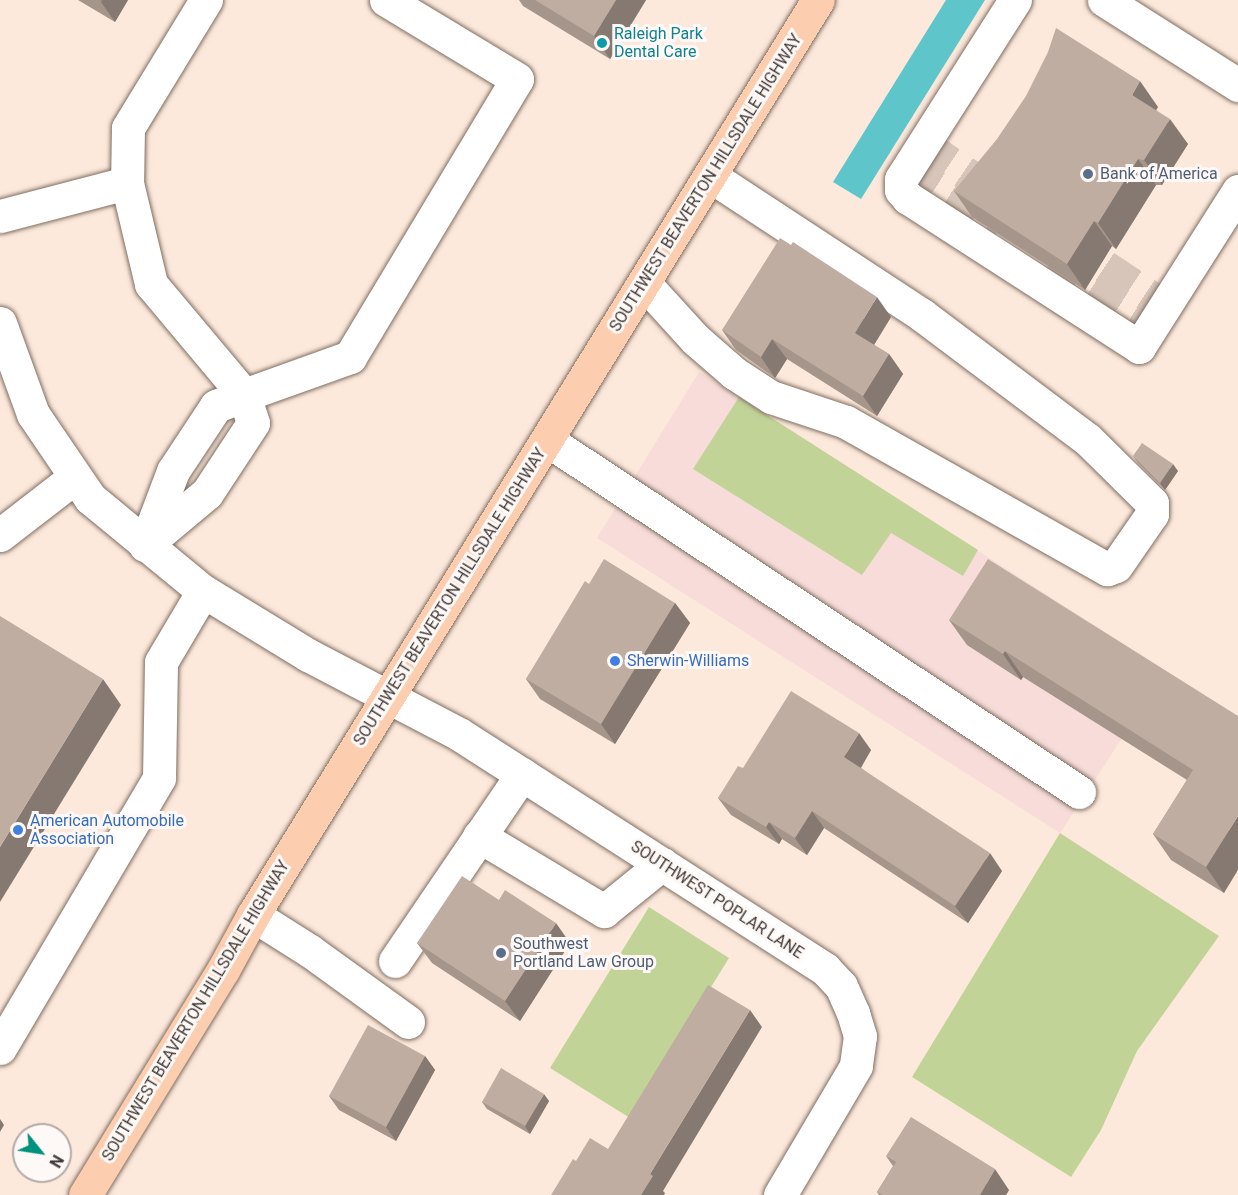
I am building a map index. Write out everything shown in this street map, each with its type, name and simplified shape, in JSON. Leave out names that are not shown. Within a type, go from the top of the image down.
[{"type":"main road","name":"SOUTHWEST BEAVERTON HILLSDALE HIGHWAY","points":[[85,1195],[223,970],[253,915],[818,0]]},
{"type":"street","points":[[206,0],[128,128],[127,183],[151,284],[244,395]]},
{"type":"street","points":[[145,545],[173,471],[216,406],[350,357],[517,79],[386,0]]},
{"type":"street","points":[[1015,0],[901,179],[901,190],[908,198],[1139,347],[1238,191]]},
{"type":"street","points":[[1104,0],[1238,85]]},
{"type":"street","points":[[644,283],[696,339],[734,373],[771,397],[846,422],[1107,569],[1116,566],[1152,514],[1152,503],[1087,439],[922,315],[710,176]]},
{"type":"street","points":[[0,216],[127,183]]},
{"type":"street","name":"SOUTHWEST POPLAR LANE","points":[[0,323],[33,414],[90,498],[203,591],[308,655],[459,734],[825,969],[841,986],[854,1013],[860,1036],[856,1066],[780,1195]]},
{"type":"street","points":[[547,440],[1080,792]]},
{"type":"street","points":[[0,535],[75,477]]},
{"type":"street","points":[[0,1048],[159,778],[161,662],[203,591]]},
{"type":"street","points":[[395,961],[522,774]]},
{"type":"street","points":[[479,836],[604,911],[662,864]]},
{"type":"street","points":[[253,915],[310,951],[408,1022]]},
{"type":"shaded area","points":[[699,372],[1166,671],[1060,833],[597,538]]},
{"type":"green space","points":[[739,397],[978,550],[963,576],[891,533],[862,575],[693,469]]},
{"type":"green space","points":[[1060,833],[1219,936],[1137,1051],[1101,1130],[1071,1177],[912,1077]]},
{"type":"green space","points":[[649,907],[729,958],[630,1118],[550,1068]]},
{"type":"water","points":[[946,0],[985,0],[861,199],[833,182]]},
{"type":"building","points":[[535,0],[616,0],[594,36]]},
{"type":"building","name":"Bank of America","points":[[1056,28],[1140,81],[1132,95],[1170,119],[1144,160],[1138,159],[1098,223],[1094,221],[1067,264],[954,191],[997,139],[1026,96],[1048,52]]},
{"type":"building","points":[[780,238],[791,245],[793,242],[877,297],[855,333],[889,354],[863,396],[772,339],[761,357],[722,330]]},
{"type":"building","points":[[1142,443],[1173,464],[1160,483],[1133,456]]},
{"type":"building","name":"Sherwin-Williams","points":[[604,559],[675,603],[601,724],[526,679],[585,581],[589,584]]},
{"type":"building","points":[[988,559],[1238,716],[1238,816],[1206,867],[1153,834],[1193,770],[1005,651],[1003,654],[949,620]]},
{"type":"building","points":[[0,616],[103,679],[0,847]]},
{"type":"building","points":[[791,691],[859,733],[844,757],[990,853],[955,906],[812,811],[795,838],[769,822],[766,827],[718,798],[738,766],[743,768]]},
{"type":"building","name":"Southwest Portland Law Group","points":[[462,876],[499,900],[505,890],[556,923],[505,1001],[417,943]]},
{"type":"building","points":[[708,985],[750,1010],[650,1174],[653,1176],[641,1195],[551,1195],[573,1159],[576,1161],[590,1138],[608,1149]]},
{"type":"building","points":[[368,1025],[425,1056],[386,1127],[329,1096]]},
{"type":"building","points":[[501,1068],[544,1094],[525,1126],[482,1102]]},
{"type":"building","points":[[911,1117],[995,1169],[980,1195],[883,1195],[877,1192],[896,1162],[886,1156]]},
{"type":"tunnel","points":[[923,144],[1006,200]]},
{"type":"tunnel","points":[[908,169],[1000,228]]},
{"type":"tunnel","points":[[1064,239],[1165,306]]},
{"type":"tunnel","points":[[1051,260],[1152,326]]},
{"type":"place","name":"Raleigh Park Dental Care","points":[[602,43]]},
{"type":"place","name":"Bank of America","points":[[1088,174]]},
{"type":"place","name":"Sherwin-Williams","points":[[615,661]]},
{"type":"place","name":"American Automobile Association","points":[[18,830]]},
{"type":"place","name":"Southwest Portland Law Group","points":[[501,953]]}]
